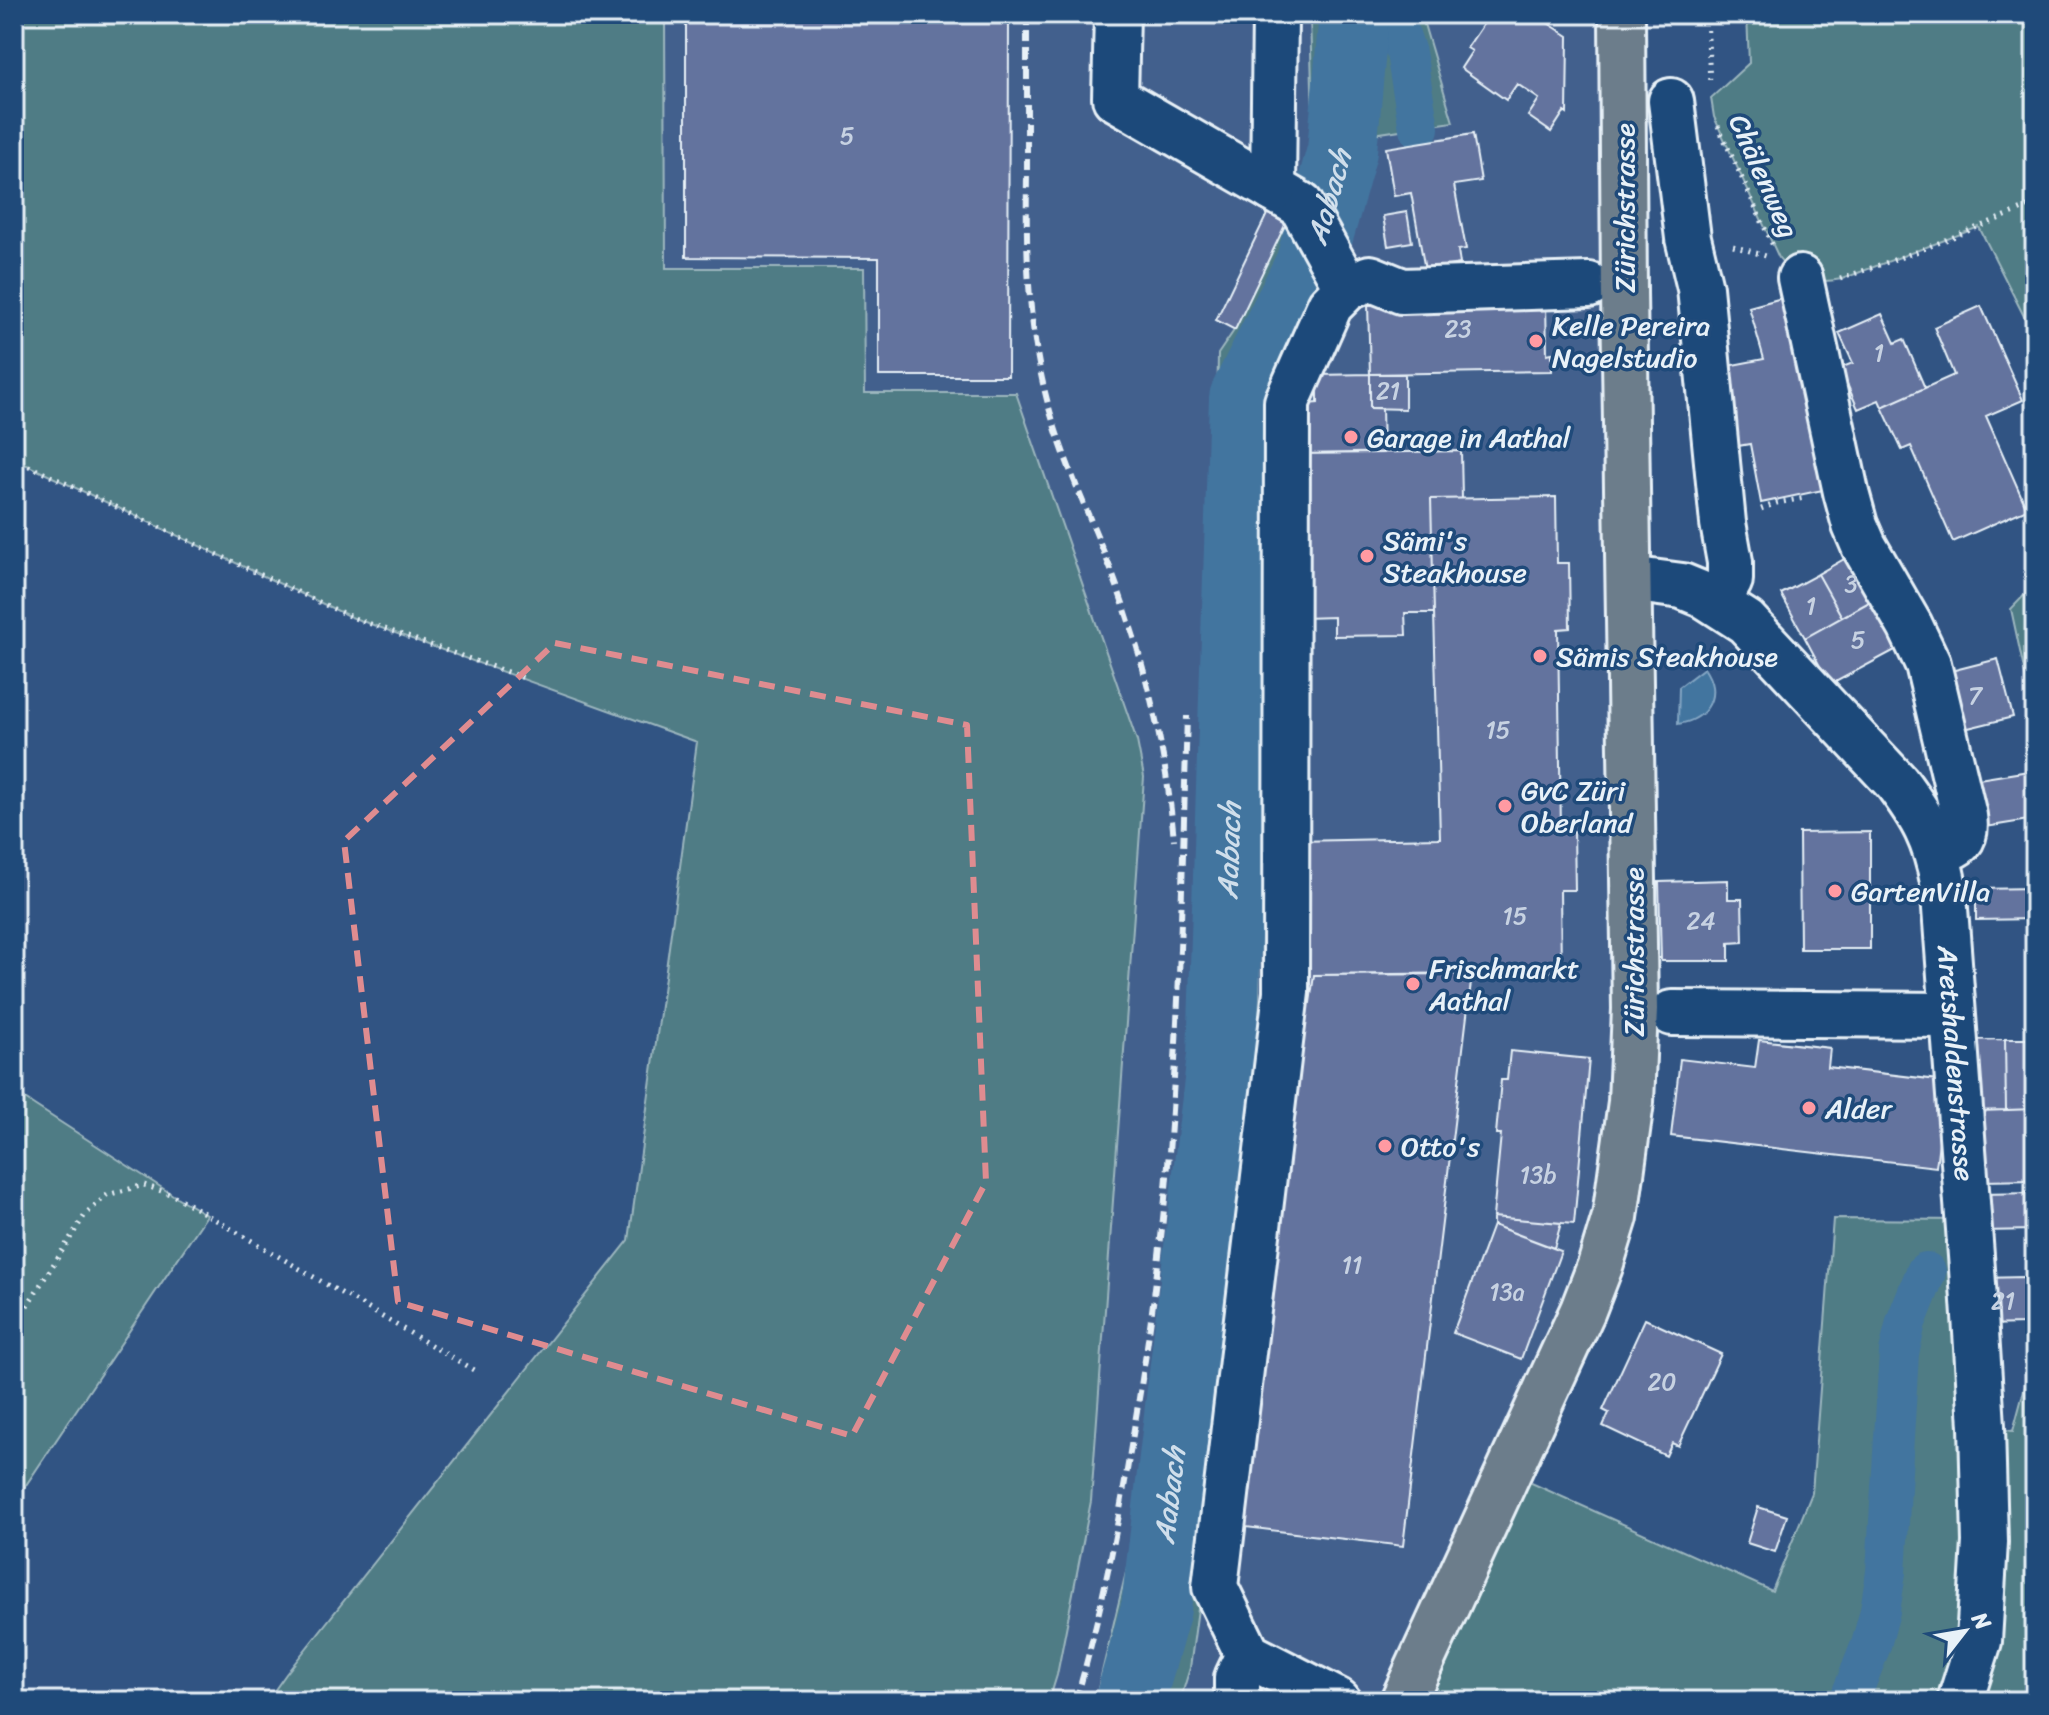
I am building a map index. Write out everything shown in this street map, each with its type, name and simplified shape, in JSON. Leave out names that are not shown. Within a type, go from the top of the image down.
[{"type":"main road","name":"Zürichstrasse","points":[[1403,1701],[1583,1310],[1615,1217],[1630,1114],[1634,1048],[1622,14]]},
{"type":"street","points":[[1117,14],[1115,98],[1287,197],[1342,280]]},
{"type":"street","points":[[1275,14],[1287,197]]},
{"type":"street","points":[[1691,100],[1688,238],[1700,288],[1723,523],[1730,562],[1730,580],[1718,602]]},
{"type":"street","points":[[1790,268],[1855,525],[1928,664],[1966,828],[1963,838],[1955,846],[1937,852]]},
{"type":"street","points":[[1342,280],[1370,278],[1402,291],[1589,285]]},
{"type":"street","points":[[1319,1697],[1248,1655],[1215,1587],[1286,992],[1287,402],[1342,280]]},
{"type":"street","name":"Aretshaldenstrasse","points":[[1629,579],[1682,586],[1718,602],[1746,622],[1897,783],[1914,806],[1937,852],[1943,882],[1982,1426],[1985,1542],[1979,1641],[1960,1701]]},
{"type":"street","points":[[1672,1013],[1952,1015]]},
{"type":"street","points":[[1237,1701],[1237,1678],[1248,1655]]},
{"type":"path","name":"Chälenweg","points":[[1691,100],[1707,14]]},
{"type":"path","name":"Chälenweg","points":[[1714,117],[1790,268]]},
{"type":"path","points":[[1790,268],[1825,282],[1842,279],[2035,204]]},
{"type":"path","points":[[14,459],[351,617],[524,678]]},
{"type":"path","points":[[14,1326],[85,1215],[107,1195],[144,1185],[173,1195],[477,1372]]},
{"type":"highlighted area","points":[[555,643],[967,725],[986,1182],[852,1436],[398,1302],[344,841]]},
{"type":"shaded area","points":[[665,14],[1310,14],[1314,161],[1235,330],[1218,354],[1212,728],[1198,997],[1166,1351],[1141,1510],[1095,1701],[1049,1701],[1057,1675],[1091,1501],[1144,777],[1137,741],[1016,394],[865,393],[864,268],[666,268]]},
{"type":"shaded area","points":[[1421,14],[1622,14],[1625,1153],[1403,1701],[1180,1701],[1190,1668],[1258,1050],[1268,407],[1358,209],[1374,134],[1453,122]]},
{"type":"shaded area","points":[[1704,668],[1712,687],[1709,704],[1698,717],[1678,724],[1679,687]]},
{"type":"green space","points":[[14,14],[665,14],[666,268],[864,268],[865,393],[1016,393],[1137,741],[1144,777],[1091,1501],[1057,1675],[1049,1701],[267,1701],[629,1240],[697,742],[351,617],[14,459]]},
{"type":"green space","points":[[1310,14],[1421,14],[1453,122],[1374,134],[1358,209],[1268,407],[1258,1050],[1234,1343],[1190,1668],[1180,1701],[1095,1701],[1141,1510],[1166,1351],[1198,997],[1212,728],[1218,354],[1235,329],[1314,161]]},
{"type":"green space","points":[[1747,14],[2035,14],[2035,338],[1979,227],[1842,279],[1815,281],[1792,272],[1786,266],[1779,258],[1714,117],[1711,98],[1749,63]]},
{"type":"green space","points":[[2035,584],[2035,721],[2011,609]]},
{"type":"green space","points":[[14,1092],[207,1215],[14,1503]]},
{"type":"green space","points":[[1833,1219],[1968,1220],[1982,1426],[2013,1431],[2035,1349],[2035,1701],[1403,1701],[1507,1472],[1772,1591],[1812,1493]]},
{"type":"building","points":[[686,14],[1009,14],[1008,376],[879,376],[879,258],[686,257]]},
{"type":"building","points":[[1490,14],[1534,14],[1568,36],[1567,114],[1564,112],[1551,132],[1528,116],[1539,99],[1517,84],[1506,100],[1461,68],[1472,51],[1467,48]]},
{"type":"building","points":[[1473,134],[1481,181],[1454,185],[1466,249],[1458,250],[1460,264],[1425,270],[1411,193],[1394,196],[1386,148]]},
{"type":"building","points":[[1268,212],[1287,221],[1235,330],[1216,320]]},
{"type":"building","points":[[1407,212],[1412,242],[1388,246],[1383,216]]},
{"type":"building","points":[[1782,298],[1837,487],[1761,503],[1750,444],[1738,446],[1722,367],[1764,359],[1749,307]]},
{"type":"building","points":[[1546,302],[1547,354],[1552,353],[1552,371],[1370,374],[1368,305]]},
{"type":"building","points":[[1981,306],[2023,400],[1986,416],[2027,509],[1953,542],[1911,446],[1902,450],[1882,407],[1954,375],[1934,327]]},
{"type":"building","points":[[1882,314],[1895,343],[1904,339],[1925,388],[1882,407],[1879,400],[1858,409],[1840,368],[1853,363],[1839,333]]},
{"type":"building","points":[[1370,374],[1370,408],[1382,408],[1383,453],[1300,454],[1305,404],[1318,403],[1318,375]]},
{"type":"building","points":[[1370,374],[1405,374],[1405,409],[1370,408]]},
{"type":"building","name":"Sämi's Steakhouse","points":[[1461,451],[1462,499],[1431,499],[1434,613],[1405,613],[1406,635],[1334,636],[1334,617],[1303,618],[1300,454]]},
{"type":"building","points":[[1556,497],[1557,563],[1569,563],[1570,628],[1558,629],[1561,831],[1574,831],[1575,890],[1560,890],[1561,972],[1314,975],[1310,1003],[1302,1002],[1297,841],[1440,838],[1431,499]]},
{"type":"building","points":[[1860,550],[1884,594],[1842,617],[1818,574]]},
{"type":"building","points":[[1818,574],[1842,617],[1805,638],[1781,594]]},
{"type":"building","points":[[1884,594],[1910,642],[1830,685],[1805,638]]},
{"type":"building","points":[[1998,659],[2013,717],[1952,732],[1939,674]]},
{"type":"building","points":[[2035,770],[2035,819],[1973,829],[1966,781]]},
{"type":"building","name":"GartenVilla","points":[[1870,832],[1870,949],[1800,949],[1799,833]]},
{"type":"building","points":[[1728,880],[1728,899],[1742,899],[1743,942],[1729,943],[1729,961],[1661,961],[1659,882]]},
{"type":"building","points":[[2035,888],[2035,919],[1976,920],[1976,889]]},
{"type":"building","points":[[1472,974],[1403,1546],[1237,1526],[1298,1002],[1310,1003],[1314,975]]},
{"type":"building","points":[[2005,1039],[2006,1110],[1970,1111],[1968,1040]]},
{"type":"building","points":[[2005,1039],[2035,1039],[2035,1109],[2006,1110]]},
{"type":"building","name":"Alder","points":[[1759,1040],[1830,1048],[1828,1067],[1946,1081],[1936,1167],[1671,1136],[1680,1059],[1755,1068]]},
{"type":"building","points":[[1510,1051],[1589,1059],[1574,1224],[1493,1217],[1501,1134],[1496,1134],[1501,1080],[1507,1080]]},
{"type":"building","points":[[2035,1109],[2035,1180],[1982,1181],[1980,1111]]},
{"type":"building","points":[[2035,1193],[2035,1230],[1981,1231],[1981,1194]]},
{"type":"building","points":[[1493,1217],[1561,1223],[1554,1248],[1493,1225]]},
{"type":"building","points":[[1493,1225],[1561,1251],[1521,1359],[1453,1333]]},
{"type":"building","points":[[2024,1277],[2025,1324],[1982,1325],[1981,1278]]},
{"type":"building","points":[[1645,1319],[1721,1354],[1678,1446],[1672,1443],[1666,1456],[1603,1426],[1609,1413],[1603,1410]]},
{"type":"building","points":[[1758,1507],[1787,1516],[1775,1552],[1747,1543]]},
{"type":"waterway","name":"Aabach","points":[[1130,1701],[1156,1608],[1222,1056],[1244,398],[1310,265],[1342,151],[1354,14]]},
{"type":"waterway","points":[[1393,14],[1406,53],[1419,128]]},
{"type":"waterway","points":[[1849,1701],[1871,1645],[1880,1611],[1886,1572],[1899,1353],[1906,1322],[1926,1272]]},
{"type":"railway","points":[[1027,14],[1028,258],[1035,343],[1060,443],[1134,636],[1159,737],[1174,840]]},
{"type":"railway","points":[[1076,1701],[1120,1510],[1142,1382],[1159,1253],[1174,1070],[1187,716]]},
{"type":"place","name":"Kelle Pereira Nagelstudio","points":[[1536,341]]},
{"type":"place","name":"Garage in Aathal","points":[[1351,437]]},
{"type":"place","name":"Sämi's Steakhouse","points":[[1367,556]]},
{"type":"place","name":"Sämis Steakhouse","points":[[1540,656]]},
{"type":"place","name":"GvC Züri Oberland","points":[[1505,806]]},
{"type":"place","name":"GartenVilla","points":[[1835,891]]},
{"type":"place","name":"Frischmarkt Aathal","points":[[1413,984]]},
{"type":"place","name":"Alder","points":[[1809,1108]]},
{"type":"place","name":"Otto's","points":[[1385,1146]]}]
